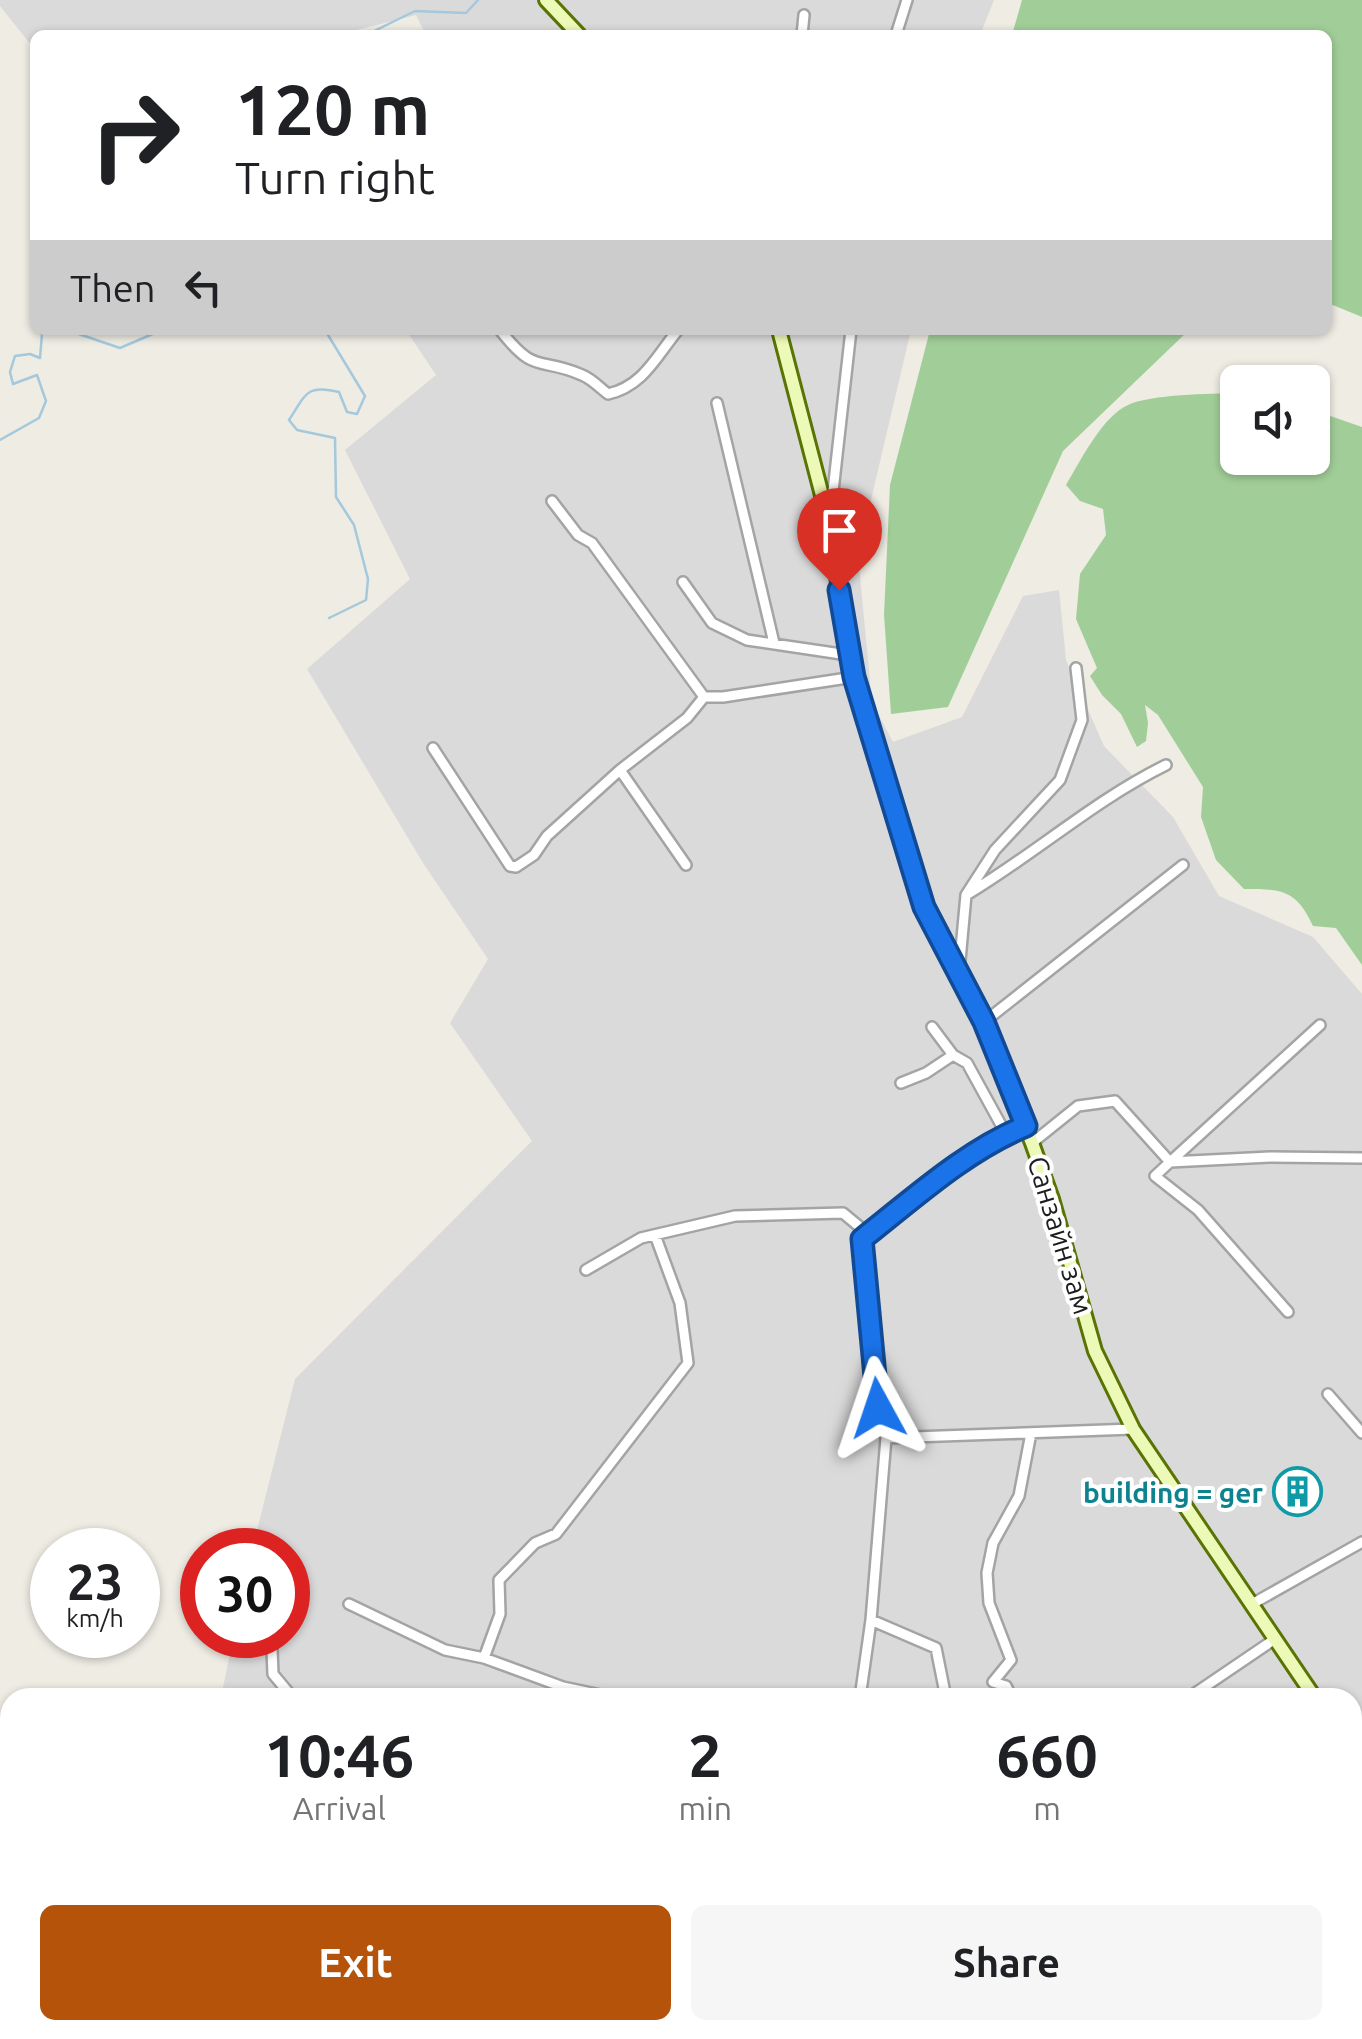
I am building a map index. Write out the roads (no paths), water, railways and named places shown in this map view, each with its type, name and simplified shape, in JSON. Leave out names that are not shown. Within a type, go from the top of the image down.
[{"type":"main road","points":[[546,0],[574,30]]},
{"type":"main road","name":"Санзайн зам","points":[[781,335],[830,526],[848,655],[924,907],[984,1022],[1026,1126],[1052,1198],[1095,1351],[1133,1429],[1307,1688]]},
{"type":"street","points":[[898,30],[908,0]]},
{"type":"street","points":[[803,30],[804,16]]},
{"type":"street","points":[[504,335],[519,354],[534,364],[585,376],[608,394],[618,392],[652,368],[675,335]]},
{"type":"street","points":[[830,526],[850,335]]},
{"type":"street","points":[[717,403],[774,643]]},
{"type":"street","points":[[552,500],[578,535],[592,544],[704,696]]},
{"type":"street","points":[[682,582],[712,623],[747,640],[848,655]]},
{"type":"street","points":[[959,973],[966,895],[995,850],[1060,780],[1082,720],[1076,668]]},
{"type":"street","points":[[704,696],[723,697],[854,677]]},
{"type":"street","points":[[433,748],[510,866],[516,868],[620,770],[687,718],[704,696]]},
{"type":"street","points":[[966,895],[1006,872],[1121,787],[1166,765]]},
{"type":"street","points":[[620,770],[686,865]]},
{"type":"street","points":[[984,1022],[1183,864]]},
{"type":"street","points":[[1288,1312],[1198,1210],[1154,1176],[1320,1024]]},
{"type":"street","points":[[932,1027],[953,1055],[967,1063],[1006,1134]]},
{"type":"street","points":[[901,1083],[953,1055]]},
{"type":"street","points":[[1032,1143],[1078,1106],[1115,1101],[1170,1162]]},
{"type":"street","points":[[862,1239],[936,1182],[1006,1134],[1026,1126]]},
{"type":"street","points":[[1170,1162],[1270,1156],[1362,1158]]},
{"type":"street","points":[[586,1270],[642,1238],[735,1216],[830,1212],[843,1213],[856,1223],[862,1239],[878,1408],[886,1438],[861,1688]]},
{"type":"street","points":[[484,1658],[500,1614],[498,1580],[534,1543],[556,1534],[688,1363],[680,1303],[656,1235]]},
{"type":"street","points":[[1328,1394],[1362,1433]]},
{"type":"street","points":[[886,1438],[1133,1429]]},
{"type":"street","points":[[1007,1688],[993,1682],[1011,1660],[989,1603],[987,1573],[993,1544],[1019,1496],[1031,1433]]},
{"type":"street","points":[[1252,1604],[1362,1542]]},
{"type":"street","points":[[348,1604],[445,1650],[484,1658],[569,1688]]},
{"type":"street","points":[[871,1620],[936,1648],[944,1688]]},
{"type":"street","points":[[1203,1688],[1274,1639]]},
{"type":"street","points":[[272,1658],[273,1674],[285,1688]]},
{"type":"waterway","points":[[376,30],[415,11],[466,13],[478,0]]},
{"type":"waterway","points":[[0,440],[39,418],[46,401],[37,375],[13,384],[10,372],[15,356],[30,354],[40,358],[42,335]]},
{"type":"waterway","points":[[82,335],[120,348],[150,335]]},
{"type":"waterway","points":[[328,335],[365,396],[357,414],[347,412],[339,392],[320,389],[308,393],[289,420],[297,430],[335,438],[336,497],[354,525],[368,579],[366,600],[329,618]]},
{"type":"place","name":"building = ger","points":[[1298,1492]]}]
